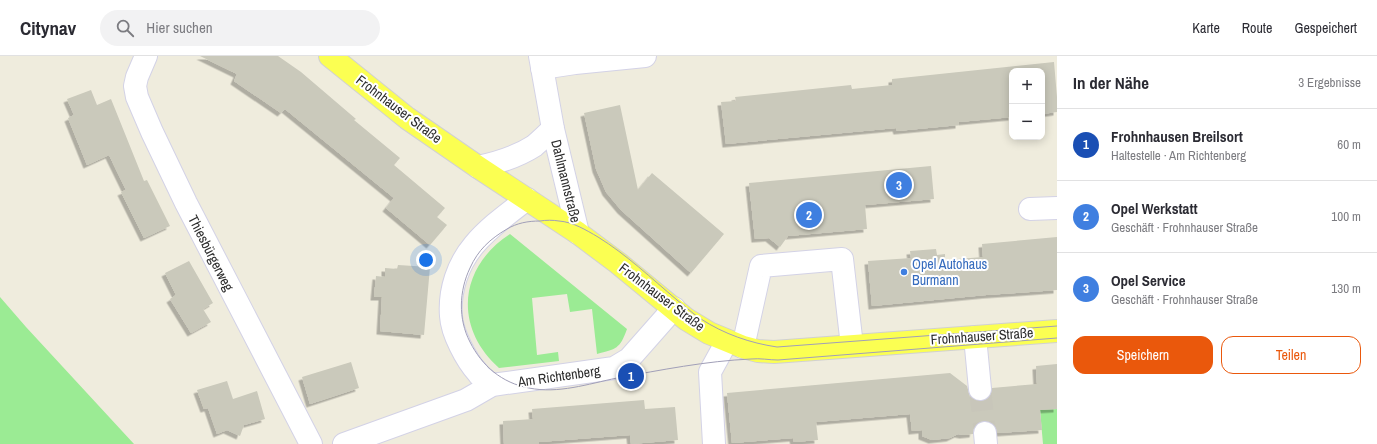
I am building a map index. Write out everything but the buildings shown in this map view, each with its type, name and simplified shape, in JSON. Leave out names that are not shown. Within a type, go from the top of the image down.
[{"type":"main road","name":"Frohnhauser Straße","points":[[330,56],[407,118],[578,233],[692,322],[709,333],[735,344],[758,351],[774,352],[1057,330]]},
{"type":"street","name":"Thiesbürgerweg","points":[[146,56],[137,77],[135,86],[137,97],[186,203],[311,444]]},
{"type":"street","points":[[541,62],[574,63],[645,56]]},
{"type":"street","name":"Dahlmannstraße","points":[[541,62],[553,129],[578,233]]},
{"type":"street","name":"Dahlmannstraße","points":[[478,167],[500,162],[515,156],[534,146],[553,129]]},
{"type":"street","points":[[492,385],[478,374],[461,347],[451,317],[452,290],[462,263],[474,245],[527,199]]},
{"type":"street","points":[[1030,209],[1057,208]]},
{"type":"street","points":[[714,444],[710,372],[735,344],[761,266],[842,259],[852,346]]},
{"type":"street","name":"Am Richtenberg","points":[[344,444],[466,400],[492,385],[614,368],[629,359],[674,308]]},
{"type":"street","points":[[975,337],[980,389]]},
{"type":"green space","points":[[510,234],[627,329],[622,341],[616,347],[609,351],[597,354],[592,309],[570,312],[567,294],[532,298],[537,355],[558,352],[559,361],[499,368],[484,352],[474,334],[469,316],[468,298],[472,280],[480,263],[493,248]]},
{"type":"green space","points":[[0,297],[26,327],[134,444],[0,444]]},
{"type":"green space","points":[[1057,409],[1057,444],[1043,444],[1040,410]]},
{"type":"tunnel","points":[[980,389],[985,433]]},
{"type":"tram line","points":[[1057,326],[777,347],[767,345],[738,337],[710,324],[695,315],[639,267],[609,244],[574,225],[552,220],[531,221],[519,224],[507,229],[490,241],[481,250],[470,268],[466,277],[461,305],[463,324],[466,333],[480,359],[502,378],[519,386],[540,390],[573,388],[650,372],[717,362],[754,359],[778,360],[1057,338]]},
{"type":"place","name":"Opel Service","points":[[899,185]]},
{"type":"place","name":"Opel Werkstatt","points":[[809,215]]},
{"type":"place","name":"Opel Autohaus Burmann","points":[[904,272]]},
{"type":"place","name":"Frohnhausen Breilsort","points":[[631,376]]}]
